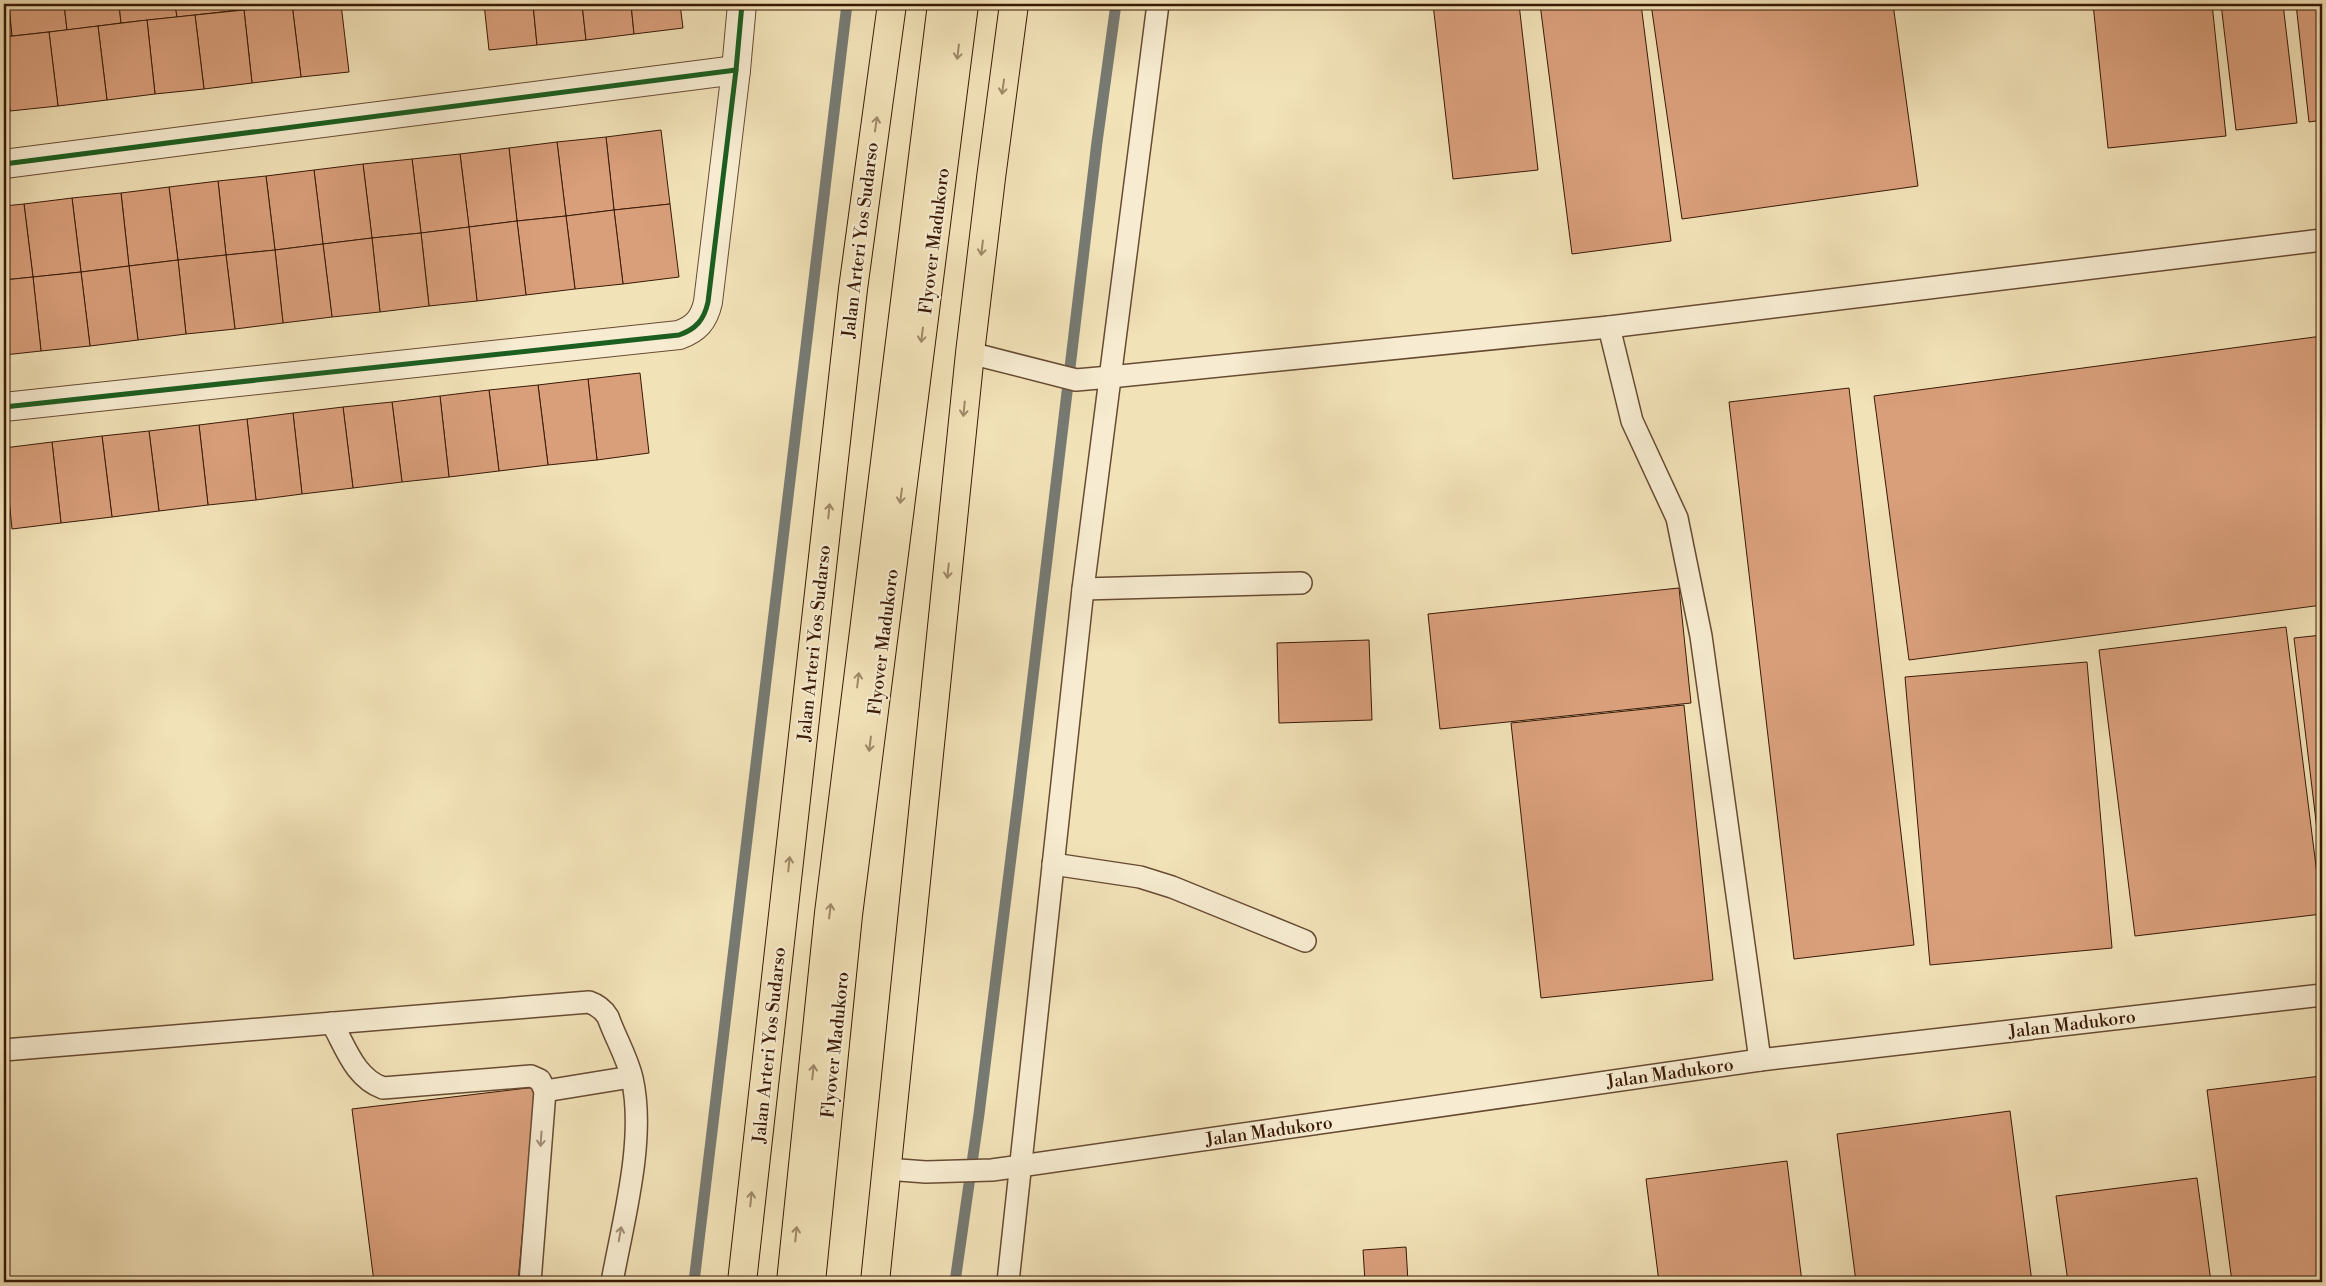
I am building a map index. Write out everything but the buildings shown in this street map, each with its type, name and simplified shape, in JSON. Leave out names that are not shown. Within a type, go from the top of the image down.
[{"type":"highway","name":"Jalan Arteri Yos Sudarso","points":[[742,1282],[853,289],[892,4]]},
{"type":"highway","name":"Flyover Madukoro","points":[[790,1282],[829,913],[942,4]]},
{"type":"highway","name":"Flyover Madukoro","points":[[812,1282],[848,916],[964,4]]},
{"type":"highway","points":[[875,1282],[886,1169],[983,356],[990,178],[1014,4]]},
{"type":"street","points":[[4,407],[680,335],[691,331],[705,313],[708,302],[736,70],[742,4]]},
{"type":"street","points":[[4,164],[736,70]]},
{"type":"lane","points":[[1008,1282],[1083,588],[1158,4]]},
{"type":"lane","points":[[983,356],[1076,380],[1608,327],[2322,240]]},
{"type":"lane","points":[[1608,327],[1632,421],[1677,518],[1701,636],[1760,1060]]},
{"type":"lane","points":[[1083,588],[1301,583]]},
{"type":"lane","points":[[1053,864],[1140,877],[1172,887],[1305,941]]},
{"type":"lane","name":"Jalan Madukoro","points":[[886,1169],[926,1172],[992,1170],[1020,1167],[1760,1060],[2322,995]]},
{"type":"lane","points":[[4,1050],[589,1002],[600,1007],[608,1017],[632,1077],[636,1107],[635,1148],[612,1282]]},
{"type":"lane","points":[[332,1023],[360,1074],[373,1085],[383,1088],[531,1076],[540,1080],[545,1091],[530,1282]]},
{"type":"lane","points":[[545,1091],[632,1077]]},
{"type":"waterway","points":[[694,1282],[847,4]]},
{"type":"waterway","points":[[955,1282],[979,1114],[1097,142],[1116,4]]},
{"type":"cycle path","points":[[4,407],[679,335],[690,330],[702,319],[708,302],[736,70],[742,4]]},
{"type":"cycle path","points":[[4,164],[736,70]]}]
